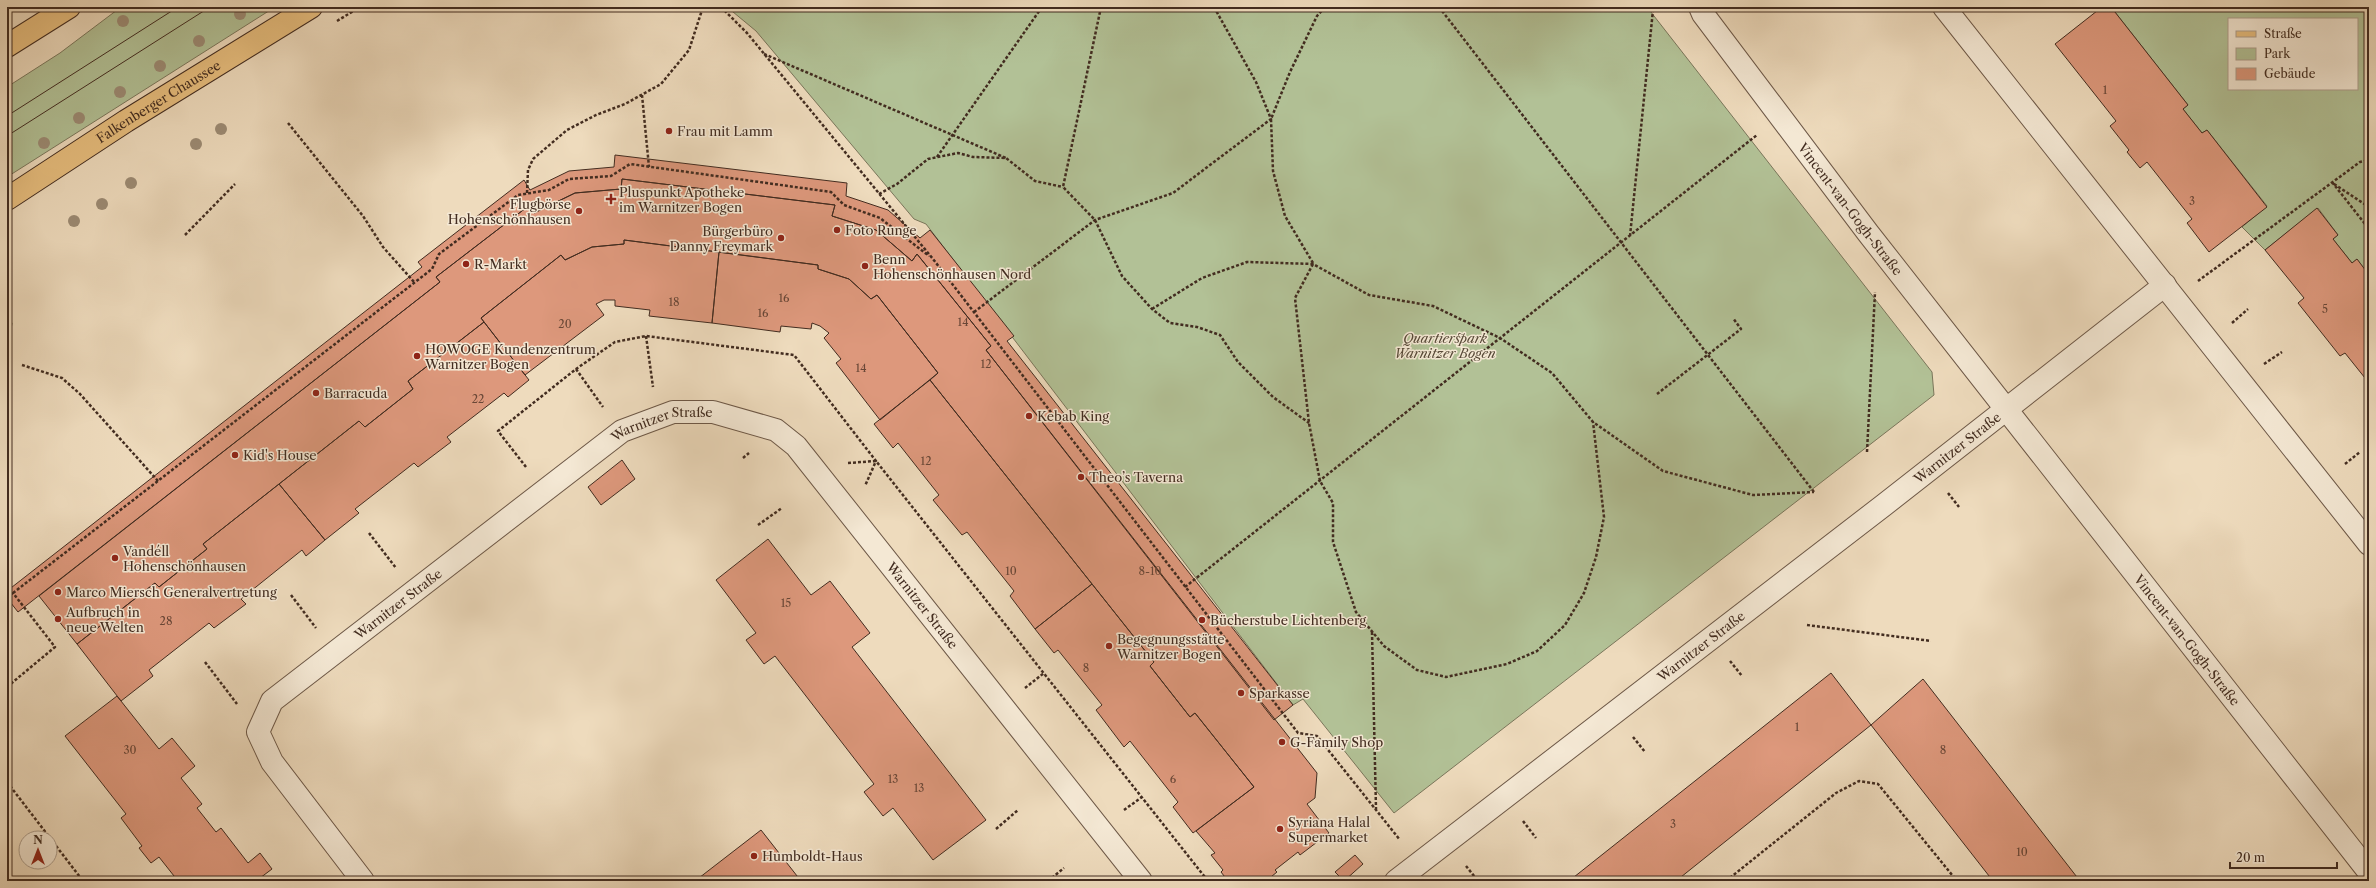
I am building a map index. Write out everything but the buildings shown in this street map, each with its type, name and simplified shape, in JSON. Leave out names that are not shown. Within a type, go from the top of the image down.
[{"type":"main road","points":[[7,46],[69,7]]},
{"type":"main road","name":"Falkenberger Chaussee","points":[[7,199],[126,121],[311,7]]},
{"type":"street","name":"Vincent-van-Gogh-Straße","points":[[1700,7],[1703,14],[1864,227],[2369,872]]},
{"type":"street","points":[[1944,7],[2369,544]]},
{"type":"street","points":[[2005,408],[2170,291]]},
{"type":"street","name":"Warnitzer Straße","points":[[1396,881],[1884,505],[2005,408]]},
{"type":"street","name":"Warnitzer Straße","points":[[258,732],[272,701],[622,431],[673,412],[713,412],[776,430],[796,446],[1141,881]]},
{"type":"street","points":[[258,732],[272,762],[363,881]]},
{"type":"path","points":[[526,193],[528,170],[533,159],[556,139],[578,124],[642,95],[661,84],[689,50],[703,7]]},
{"type":"path","points":[[721,7],[764,53],[933,259],[1298,733],[1317,736],[1418,864]]},
{"type":"path","points":[[937,157],[1042,7]]},
{"type":"path","points":[[1063,188],[1101,7]]},
{"type":"path","points":[[1214,7],[1256,82],[1271,119],[1273,171],[1285,216],[1313,264]]},
{"type":"path","points":[[974,312],[1095,220],[1173,193],[1271,119],[1290,72],[1317,16],[1325,7]]},
{"type":"path","points":[[1152,309],[1202,278],[1247,262],[1313,264],[1369,296],[1433,306],[1500,338],[1552,373],[1593,422],[1663,471],[1753,495],[1814,492],[1439,7]]},
{"type":"path","points":[[1630,236],[1652,10]]},
{"type":"path","points":[[764,53],[1006,158],[1035,181],[1063,188],[1095,220],[1122,276],[1152,309],[1170,323],[1197,327],[1220,335],[1238,362],[1273,398],[1309,423]]},
{"type":"path","points":[[642,95],[649,167]]},
{"type":"path","points":[[288,123],[363,216],[383,247],[414,282]]},
{"type":"path","points":[[1185,587],[1621,244],[1758,134]]},
{"type":"path","points":[[879,194],[897,184],[928,159],[958,153],[973,157],[1006,158]]},
{"type":"path","points":[[2170,291],[2360,162],[2369,160]]},
{"type":"path","points":[[7,597],[432,269],[439,254],[518,195],[549,190],[569,179],[611,176],[630,164],[831,192],[844,205],[880,218],[933,259]]},
{"type":"path","points":[[2332,182],[2369,207]]},
{"type":"path","points":[[2332,182],[2369,229]]},
{"type":"path","points":[[185,235],[235,184]]},
{"type":"path","points":[[1313,264],[1295,298],[1309,423],[1320,481],[1333,503],[1333,542],[1356,612],[1384,646],[1417,670],[1446,677],[1508,664],[1537,651],[1565,625],[1584,593],[1596,557],[1604,517],[1593,422]]},
{"type":"path","points":[[1867,452],[1876,285]]},
{"type":"path","points":[[1657,394],[1707,354],[1741,330],[1733,318]]},
{"type":"path","points":[[646,336],[653,387]]},
{"type":"path","points":[[22,365],[62,378],[80,394],[158,481]]},
{"type":"path","points":[[576,369],[622,431]]},
{"type":"path","points":[[821,478],[849,462],[876,461],[1208,881]]},
{"type":"path","points":[[758,525],[782,508]]},
{"type":"path","points":[[370,533],[413,591]]},
{"type":"path","points":[[7,687],[55,647],[13,593]]},
{"type":"path","points":[[291,595],[334,652]]},
{"type":"path","points":[[1807,625],[1931,641]]},
{"type":"path","points":[[1372,631],[1376,810]]},
{"type":"path","points":[[205,662],[258,732]]},
{"type":"path","points":[[1024,689],[1044,672]]},
{"type":"path","points":[[1726,881],[1836,793],[1859,781],[1878,784],[1957,881]]},
{"type":"path","points":[[8,783],[44,830]]},
{"type":"path","points":[[1123,811],[1142,797]]},
{"type":"path","points":[[996,829],[1018,810]]},
{"type":"path","points":[[58,848],[83,881]]},
{"type":"path","points":[[1048,881],[1064,868]]},
{"type":"green space","points":[[121,7],[275,7],[7,177],[7,87],[60,53]]},
{"type":"green space","name":"Quartierspark Warnitzer Bogen","points":[[727,7],[1647,7],[1932,372],[1934,395],[1394,813],[1303,699],[1293,705],[926,224],[914,219],[756,31]]},
{"type":"green space","points":[[2111,7],[2369,7],[2369,275],[2357,259],[2352,263],[2333,239],[2338,235],[2318,208],[2265,250],[2242,227],[2267,206],[2207,130],[2202,133],[2183,109],[2188,105]]},
{"type":"green space","points":[[7,317],[12,323],[7,357]]},
{"type":"tram line","points":[[7,116],[178,7]]},
{"type":"tram line","points":[[7,136],[210,7]]},
{"type":"place","name":"Frau mit Lamm","points":[[669,131]]},
{"type":"place","name":"Pluspunkt Apotheke im Warnitzer Bogen","points":[[611,199]]},
{"type":"place","name":"Flugbörse Hohenschönhausen","points":[[579,211]]},
{"type":"place","name":"Foto Runge","points":[[837,230]]},
{"type":"place","name":"Bürgerbüro Danny Freymark","points":[[781,238]]},
{"type":"place","name":"R-Markt","points":[[466,264]]},
{"type":"place","name":"Benn Hohenschönhausen Nord","points":[[865,266]]},
{"type":"place","name":"HOWOGE Kundenzentrum Warnitzer Bogen","points":[[417,356]]},
{"type":"place","name":"Barracuda","points":[[316,393]]},
{"type":"place","name":"Kebab King","points":[[1029,416]]},
{"type":"place","name":"Kid's House","points":[[235,455]]},
{"type":"place","name":"Theo’s Taverna","points":[[1081,477]]},
{"type":"place","name":"Vandéll Hohenschönhausen","points":[[115,558]]},
{"type":"place","name":"Marco Miersch Generalvertretung","points":[[58,592]]},
{"type":"place","name":"Aufbruch in neue Welten","points":[[58,619]]},
{"type":"place","name":"Bücherstube Lichtenberg","points":[[1202,620]]},
{"type":"place","name":"Begegnungsstätte Warnitzer Bogen","points":[[1109,646]]},
{"type":"place","name":"Sparkasse","points":[[1241,693]]},
{"type":"place","name":"G-Family Shop","points":[[1282,742]]},
{"type":"place","name":"Syriana Halal Supermarket","points":[[1280,829]]},
{"type":"place","name":"Humboldt-Haus","points":[[754,856]]}]
